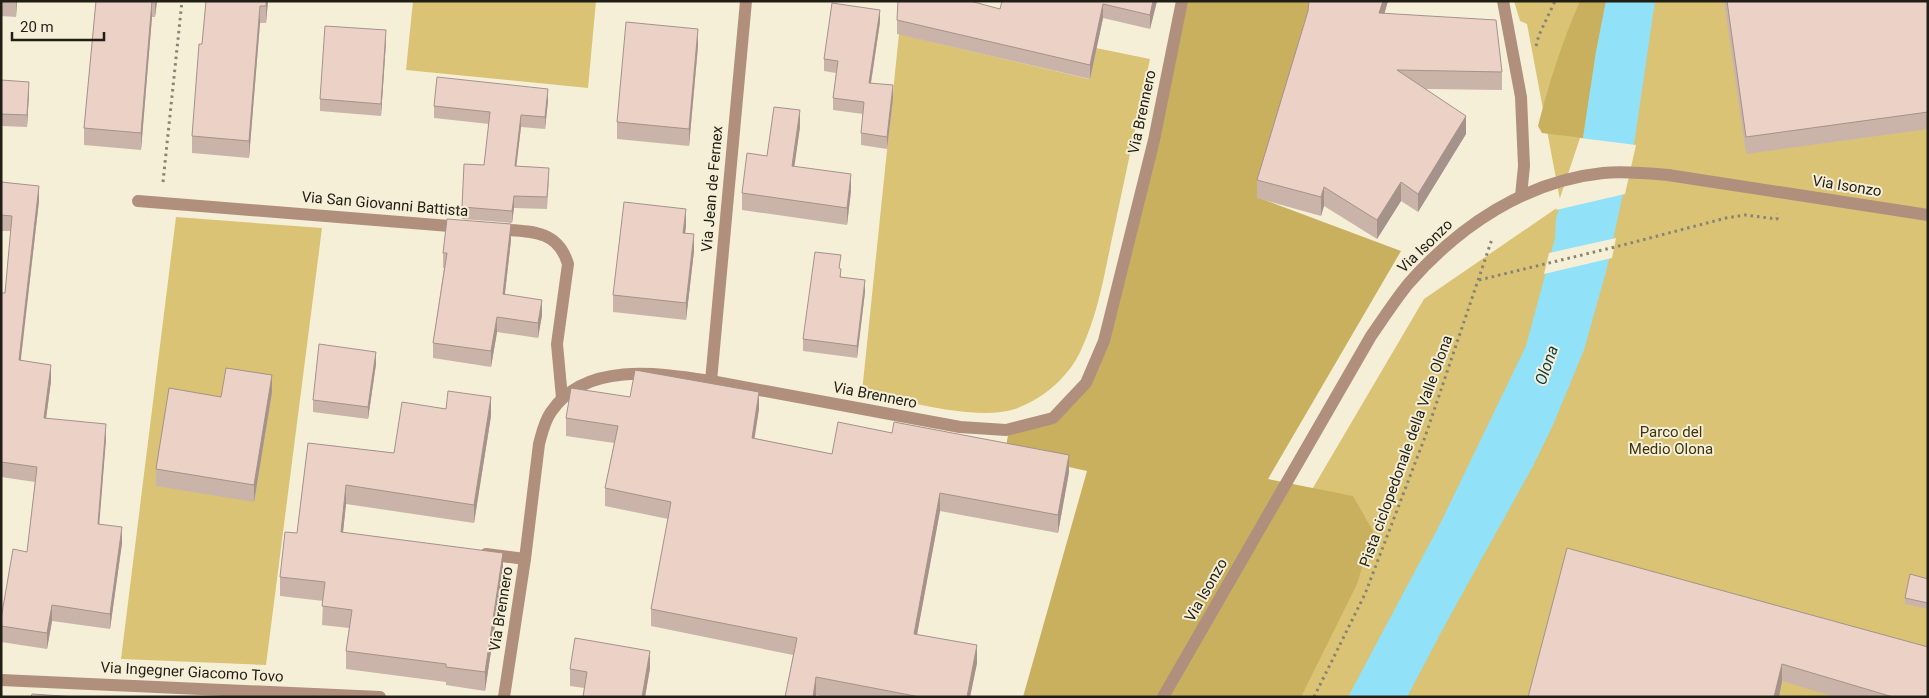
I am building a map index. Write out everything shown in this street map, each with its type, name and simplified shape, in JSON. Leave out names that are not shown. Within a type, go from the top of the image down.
[{"type":"street","name":"Via Jean de Fernex","points":[[711,381],[746,1]]},
{"type":"street","name":"Via Brennero","points":[[504,697],[525,559],[539,444],[543,429],[550,413],[562,398],[588,382],[596,378],[615,375],[677,376],[960,428],[1006,430],[1053,418],[1086,383],[1104,341],[1154,140],[1182,1]]},
{"type":"street","points":[[1503,1],[1521,98],[1525,194]]},
{"type":"street","name":"Via Isonzo","points":[[1163,697],[1371,336],[1408,285],[1430,261],[1476,222],[1525,194],[1548,185],[1603,173],[1630,172],[1668,175],[1928,215]]},
{"type":"street","name":"Via San Giovanni Battista","points":[[138,200],[542,234],[556,241],[564,251],[568,264],[557,344],[562,398]]},
{"type":"street","points":[[473,553],[525,559]]},
{"type":"street","name":"Via Ingegner Giacomo Tovo","points":[[1,680],[380,697]]},
{"type":"path","points":[[161,202],[182,1]]},
{"type":"path","points":[[1479,280],[1726,218],[1745,215],[1777,219],[1780,192]]},
{"type":"path","name":"Pista ciclopedonale della Valle Olona","points":[[1314,697],[1368,585],[1426,437],[1502,206]]},
{"type":"green space","points":[[413,1],[596,1],[588,88],[406,70]]},
{"type":"green space","name":"Parco del Medio Olona","points":[[1514,1],[1928,1],[1928,697],[1190,697],[1424,299],[1561,205],[1527,24],[1520,21]]},
{"type":"green space","points":[[899,34],[1089,79],[1096,48],[1150,59],[1101,291],[1087,336],[1076,360],[1062,378],[1045,393],[1015,409],[980,413],[960,411],[862,392]]},
{"type":"green space","points":[[176,217],[322,228],[266,665],[121,659]]},
{"type":"shaded area","points":[[1182,1],[1311,1],[1306,32],[1257,197],[1401,251],[1268,479],[1353,496],[1373,531],[1357,584],[1301,697],[1023,697],[1087,471],[1005,453],[1009,429],[1054,418],[1087,383],[1107,341]]},
{"type":"shaded area","points":[[1580,1],[1606,1],[1583,138],[1542,133],[1538,126],[1547,94],[1573,16]]},
{"type":"water","name":"Olona","points":[[1606,1],[1655,1],[1635,138],[1607,268],[1584,350],[1553,425],[1533,466],[1407,697],[1348,697],[1439,526],[1526,346],[1555,238],[1556,218],[1583,138]]},
{"type":"pier","points":[[1580,138],[1636,145],[1625,194],[1556,210]]},
{"type":"pier","points":[[1616,238],[1612,258],[1544,274],[1549,253]]},
{"type":"building","points":[[96,1],[152,1],[141,133],[84,128]]},
{"type":"building","points":[[206,1],[266,1],[266,6],[260,6],[249,141],[192,136],[199,44],[202,44]]},
{"type":"building","points":[[898,1],[970,1],[1000,9],[1002,1],[1153,1],[1150,15],[1103,4],[1090,65],[897,20]]},
{"type":"building","points":[[1309,1],[1383,1],[1379,13],[1496,20],[1502,72],[1397,70],[1466,116],[1418,194],[1401,182],[1377,220],[1324,187],[1321,197],[1257,180],[1308,11]]},
{"type":"building","points":[[1727,1],[1928,1],[1928,112],[1746,137]]},
{"type":"building","points":[[832,3],[880,10],[869,83],[893,85],[887,137],[861,133],[864,102],[833,98],[838,61],[824,59]]},
{"type":"building","points":[[626,22],[698,29],[689,129],[617,122]]},
{"type":"building","points":[[325,26],[386,30],[381,104],[320,99]]},
{"type":"building","points":[[437,77],[548,89],[545,117],[521,115],[515,166],[549,168],[547,197],[514,196],[512,211],[462,207],[464,164],[484,165],[490,112],[434,106]]},
{"type":"building","points":[[1,80],[29,82],[27,115],[1,114]]},
{"type":"building","points":[[774,107],[800,110],[792,166],[851,174],[847,208],[742,193],[747,153],[767,156]]},
{"type":"building","points":[[1,182],[39,186],[19,360],[51,365],[44,418],[106,424],[98,524],[122,527],[110,614],[52,605],[47,633],[1,626],[13,549],[27,552],[37,467],[1,462],[1,293],[5,293],[12,216],[1,215]]},
{"type":"building","points":[[624,202],[686,209],[683,233],[694,234],[686,303],[613,295]]},
{"type":"building","points":[[447,219],[511,224],[503,294],[542,300],[538,323],[497,317],[491,351],[433,343],[447,253],[443,253]]},
{"type":"building","points":[[815,252],[841,255],[840,277],[865,280],[857,346],[803,339]]},
{"type":"building","points":[[319,344],[376,352],[368,407],[313,400]]},
{"type":"building","points":[[226,368],[272,375],[254,485],[156,469],[169,388],[221,397]]},
{"type":"building","points":[[635,370],[759,392],[752,438],[832,454],[838,422],[892,433],[894,422],[1069,455],[1058,515],[940,493],[914,634],[977,645],[967,697],[920,697],[816,677],[813,697],[785,697],[797,638],[651,609],[671,502],[605,488],[618,426],[566,418],[571,388],[630,397]]},
{"type":"building","points":[[448,391],[491,397],[474,505],[346,485],[341,532],[503,553],[485,672],[446,667],[446,664],[346,651],[352,610],[322,606],[325,582],[280,577],[285,532],[297,533],[308,443],[394,453],[402,402],[446,409]]},
{"type":"building","points":[[1567,548],[1928,647],[1928,697],[1893,697],[1782,664],[1774,697],[1528,697]]},
{"type":"building","points":[[1910,574],[1928,579],[1928,603],[1905,598]]},
{"type":"building","points":[[575,638],[650,651],[642,697],[583,697],[587,672],[570,669]]},
{"type":"building","points":[[32,694],[77,697],[31,697]]}]
